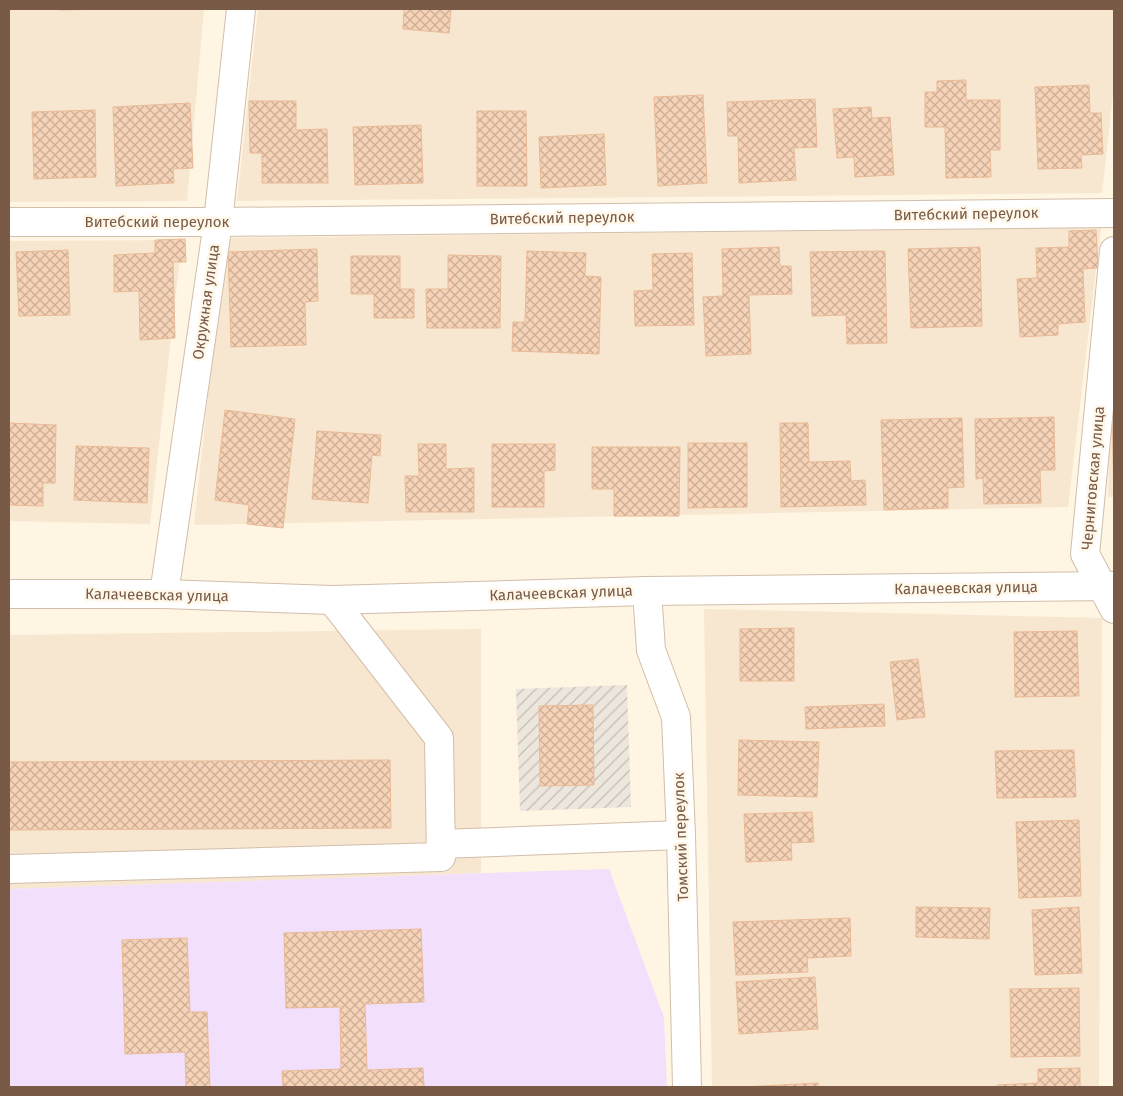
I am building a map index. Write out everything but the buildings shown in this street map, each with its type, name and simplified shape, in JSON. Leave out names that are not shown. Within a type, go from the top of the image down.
[{"type":"street","name":"Окружная улица","points":[[164,594],[218,222],[241,9]]},
{"type":"street","name":"Витебский переулок","points":[[9,222],[218,222],[1114,213]]},
{"type":"street","name":"Черниговская улица","points":[[1110,594],[1085,554],[1114,251]]},
{"type":"street","name":"Калачеевская улица","points":[[9,594],[164,594],[332,600],[646,591],[1110,594]]},
{"type":"street","name":"Томский переулок","points":[[646,591],[651,650],[676,717],[682,835],[687,1087]]},
{"type":"street","points":[[9,869],[441,857],[439,738],[332,600]]},
{"type":"street","points":[[441,844],[682,835]]},
{"type":"shaded area","points":[[9,9],[204,9],[187,201],[9,202]]},
{"type":"shaded area","points":[[258,9],[1114,9],[1114,85],[1102,193],[237,201]]},
{"type":"shaded area","points":[[1101,227],[1068,507],[194,525],[225,238]]},
{"type":"shaded area","points":[[182,240],[150,524],[9,521],[9,241]]},
{"type":"shaded area","points":[[1114,389],[1114,497],[1108,497],[1110,413]]},
{"type":"shaded area","points":[[704,609],[1102,618],[1099,1087],[712,1087]]},
{"type":"shaded area","points":[[481,629],[481,873],[9,889],[9,635]]},
{"type":"shaded area","points":[[627,685],[631,807],[520,811],[516,689]]},
{"type":"shaded area","points":[[609,869],[664,1017],[667,1087],[9,1087],[9,889]]}]
